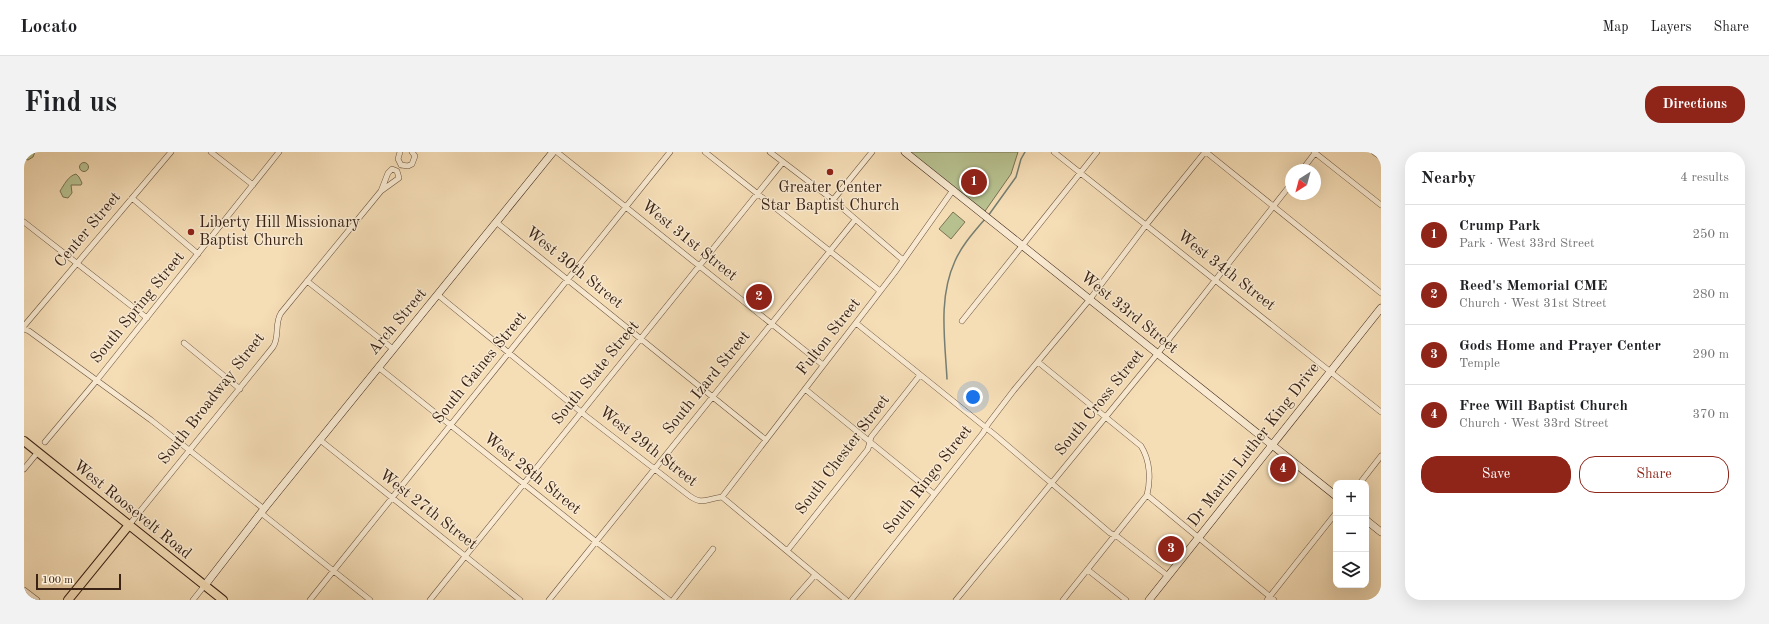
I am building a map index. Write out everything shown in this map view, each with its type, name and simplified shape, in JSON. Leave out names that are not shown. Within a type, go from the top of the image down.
[{"type":"main road","name":"West Roosevelt Road","points":[[24,441],[223,600]]},
{"type":"main road","name":"South Broadway Street","points":[[68,600],[129,525]]},
{"type":"street","name":"Center Street","points":[[24,326],[171,152]]},
{"type":"street","points":[[211,152],[253,185]]},
{"type":"street","name":"South Spring Street","points":[[45,442],[97,380],[279,152]]},
{"type":"street","points":[[400,152],[398,160],[401,165]]},
{"type":"street","name":"South Broadway Street","points":[[129,525],[277,342],[279,316],[381,191],[398,178],[397,171],[401,165],[408,166],[412,164],[415,156],[412,152]]},
{"type":"street","name":"Arch Street","points":[[204,585],[378,367],[553,152]]},
{"type":"street","name":"West 31st Street","points":[[557,152],[823,365]]},
{"type":"street","name":"South Gaines Street","points":[[310,600],[670,152]]},
{"type":"street","points":[[705,152],[880,291]]},
{"type":"street","points":[[770,152],[832,200],[903,260]]},
{"type":"street","points":[[832,200],[872,152]]},
{"type":"street","name":"West 33rd Street","points":[[905,152],[1333,494]]},
{"type":"street","name":"West 34th Street","points":[[1054,152],[1381,412]]},
{"type":"street","points":[[962,321],[1097,152]]},
{"type":"street","points":[[1206,152],[1381,292]]},
{"type":"street","name":"South Ringo Street","points":[[851,600],[983,433],[1014,390],[1090,300],[1146,225],[1206,152]]},
{"type":"street","points":[[1306,164],[1315,152],[1381,205]]},
{"type":"street","points":[[1374,152],[1381,157]]},
{"type":"street","name":"South State Street","points":[[430,600],[783,162]]},
{"type":"street","name":"South Broadway Street","points":[[381,191],[388,173],[392,169],[397,171]]},
{"type":"street","name":"Fulton Street","points":[[722,497],[856,323],[953,190]]},
{"type":"street","name":"South Cross Street","points":[[956,600],[1158,353],[1285,191]]},
{"type":"street","points":[[132,198],[198,254]]},
{"type":"street","name":"South Izard Street","points":[[549,600],[830,252],[854,220]]},
{"type":"street","points":[[24,222],[147,318]]},
{"type":"street","name":"West 30th Street","points":[[496,222],[766,440]]},
{"type":"street","points":[[307,282],[393,349]]},
{"type":"street","name":"West 29th Street","points":[[438,295],[581,412],[696,501],[704,501],[722,497]]},
{"type":"street","name":"Dr Martin Luther King Drive","points":[[1149,600],[1381,308]]},
{"type":"street","points":[[856,323],[986,427],[1114,536],[1168,576]]},
{"type":"street","points":[[24,329],[29,331],[97,380],[190,451],[370,600]]},
{"type":"street","points":[[184,343],[240,389]]},
{"type":"street","points":[[1038,362],[1104,418],[1135,441],[1145,453],[1149,474],[1147,495],[1063,600]]},
{"type":"street","name":"West 28th Street","points":[[378,367],[669,600]]},
{"type":"street","name":"South Chester Street","points":[[787,551],[868,449],[869,441],[920,375]]},
{"type":"street","points":[[805,389],[934,494]]},
{"type":"street","name":"West 27th Street","points":[[320,440],[520,600]]},
{"type":"street","points":[[24,470],[38,452]]},
{"type":"street","points":[[1362,480],[1381,456]]},
{"type":"street","points":[[1147,495],[1270,599],[1334,516]]},
{"type":"street","points":[[722,497],[846,600]]},
{"type":"street","points":[[1369,522],[1381,532]]},
{"type":"street","points":[[673,600],[713,549]]},
{"type":"street","points":[[1088,570],[1126,600]]},
{"type":"street","points":[[793,600],[815,575]]},
{"type":"street","points":[[193,600],[204,585]]},
{"type":"street","points":[[24,590],[37,600]]},
{"type":"green space","points":[[24,152],[35,152],[33,157],[28,160],[24,159]]},
{"type":"green space","points":[[905,152],[1018,152],[1011,174],[983,214]]},
{"type":"green space","points":[[84,162],[89,167],[84,172],[79,167]]},
{"type":"green space","points":[[76,174],[82,183],[81,185],[71,185],[72,193],[68,198],[63,197],[60,191],[68,179]]},
{"type":"green space","points":[[953,212],[965,222],[951,239],[939,229]]},
{"type":"waterway","points":[[988,216],[1016,177],[1021,159],[1025,152]]},
{"type":"waterway","points":[[947,379],[944,334],[944,304],[946,290],[955,261],[961,250],[985,219]]},
{"type":"place","name":"Greater Center Star Baptist Church","points":[[830,172]]},
{"type":"place","name":"Crump Park","points":[[974,182]]},
{"type":"place","name":"Liberty Hill Missionary Baptist Church","points":[[191,232]]},
{"type":"place","name":"Reed's Memorial CME","points":[[759,297]]},
{"type":"place","name":"Free Will Baptist Church","points":[[1283,469]]},
{"type":"place","name":"Gods Home and Prayer Center","points":[[1171,549]]}]
